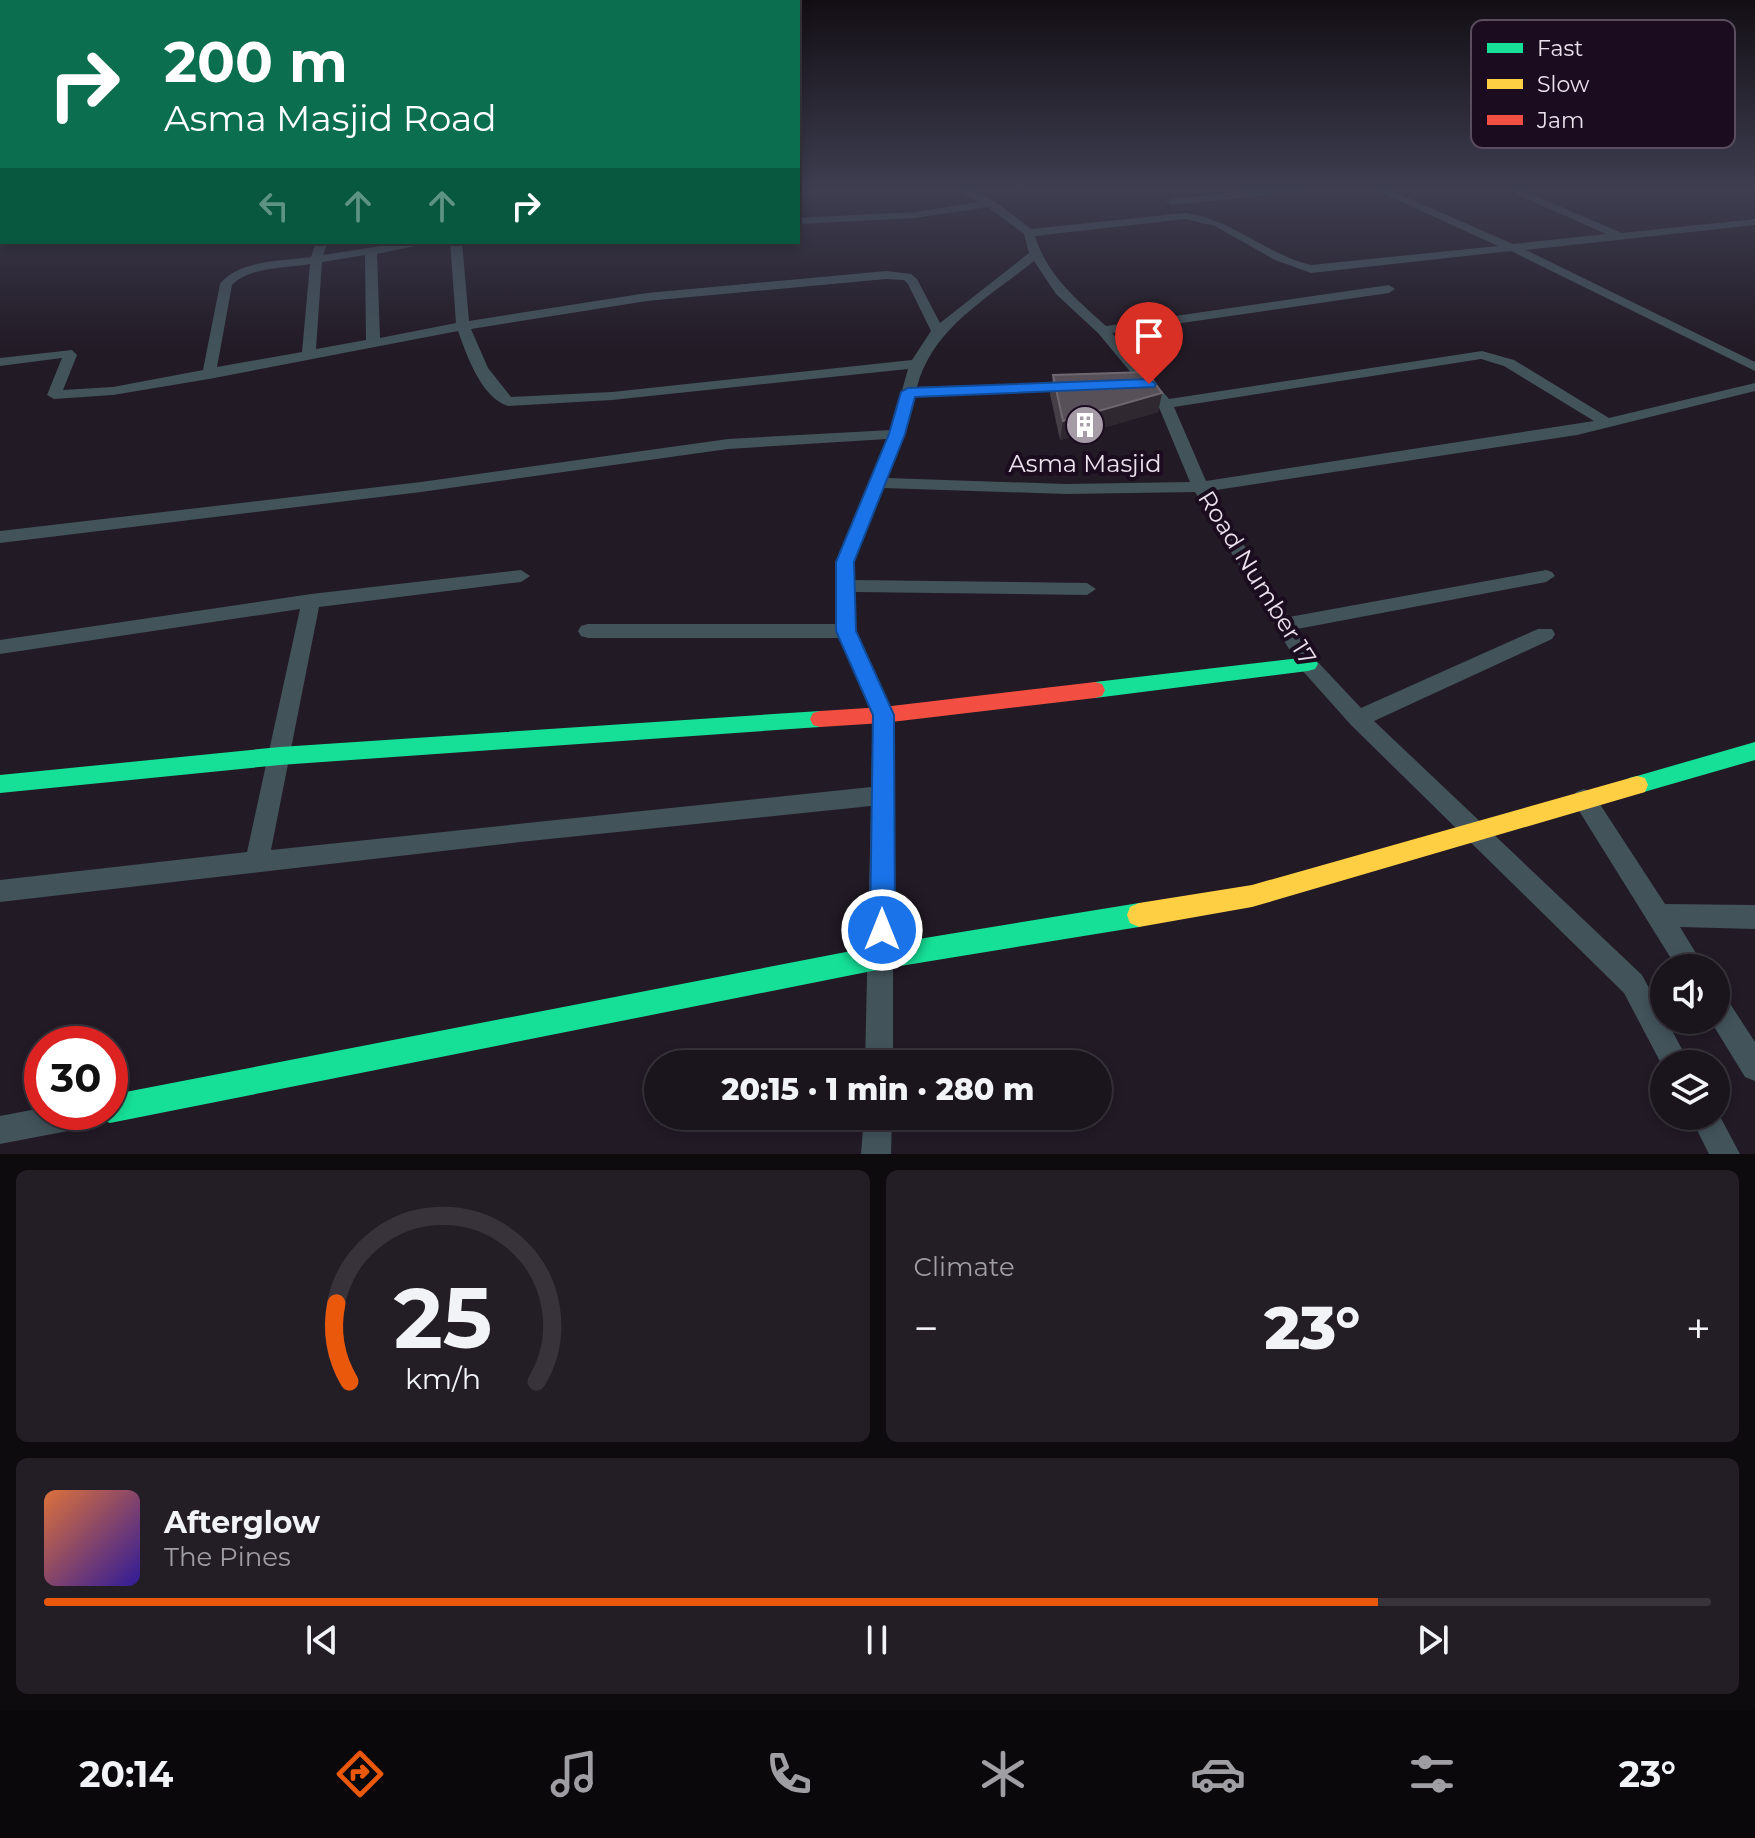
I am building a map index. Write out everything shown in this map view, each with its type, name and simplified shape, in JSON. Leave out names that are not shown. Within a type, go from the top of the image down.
[{"type":"street","name":"Road Number 17","points":[[1032,242],[1035,254],[1060,291],[1103,330],[1165,404],[1200,487],[1308,664],[1358,719],[1633,984],[1668,1050]]},
{"type":"street","points":[[1252,242],[1285,262],[1311,269],[1579,242]]},
{"type":"street","points":[[1499,242],[1755,367]]},
{"type":"street","points":[[309,354],[316,259],[321,244]]},
{"type":"street","points":[[209,375],[226,284],[232,277],[251,270],[415,244]]},
{"type":"street","points":[[456,244],[463,325],[488,383],[499,397],[508,402],[612,396],[916,364]]},
{"type":"street","points":[[371,251],[373,341]]},
{"type":"street","points":[[879,1050],[883,715],[846,631],[845,562],[897,434],[916,364],[938,331],[1035,254]]},
{"type":"street","points":[[0,362],[67,353],[70,355],[53,393],[58,396],[113,391],[463,325],[647,297],[886,275],[907,277],[913,282],[938,331]]},
{"type":"street","points":[[1103,330],[1389,289]]},
{"type":"street","points":[[1165,404],[1482,355],[1509,363],[1607,423]]},
{"type":"street","points":[[1122,385],[1149,384]]},
{"type":"street","points":[[908,392],[1095,385]]},
{"type":"street","points":[[877,483],[1066,489],[1200,487],[1423,455],[1607,423],[1755,387]]},
{"type":"street","points":[[0,537],[421,487],[728,444],[897,434]]},
{"type":"street","points":[[0,647],[311,601],[521,576]]},
{"type":"street","points":[[1284,625],[1546,576]]},
{"type":"street","points":[[845,586],[1087,589]]},
{"type":"street","points":[[256,864],[311,601]]},
{"type":"street","points":[[588,631],[846,631]]},
{"type":"street","points":[[1358,719],[1545,634]]},
{"type":"street","points":[[0,784],[280,756],[883,715],[1308,664]]},
{"type":"street","points":[[128,1105],[882,957],[1252,896],[1755,751]]},
{"type":"street","points":[[0,891],[520,832],[883,795]]},
{"type":"street","points":[[1584,799],[1683,954]]},
{"type":"street","points":[[1659,915],[1755,917]]},
{"type":"street","points":[[1730,1027],[1755,1067]]},
{"type":"street","points":[[0,1130],[24,1125]]},
{"type":"street","points":[[876,1154],[877,1130]]},
{"type":"street","points":[[1712,1130],[1725,1154]]},
{"type":"building","points":[[1147,372],[1162,393],[1063,421],[1053,375]]},
{"type":"traffic: fast","points":[[1095,690],[1308,664]]},
{"type":"traffic: fast","points":[[0,784],[280,756],[820,719]]},
{"type":"traffic: fast","points":[[1637,785],[1755,751]]},
{"type":"traffic: fast","points":[[128,1105],[882,957],[1139,915]]},
{"type":"traffic: slow","points":[[1139,915],[1252,896],[1637,785]]},
{"type":"traffic: jam","points":[[820,719],[883,715],[1095,690]]},
{"type":"place","name":"Asma Masjid","points":[[1085,425]]},
{"type":"route","points":[[882,930],[883,715],[846,631],[845,562],[897,434],[908,392],[1149,384]]}]
